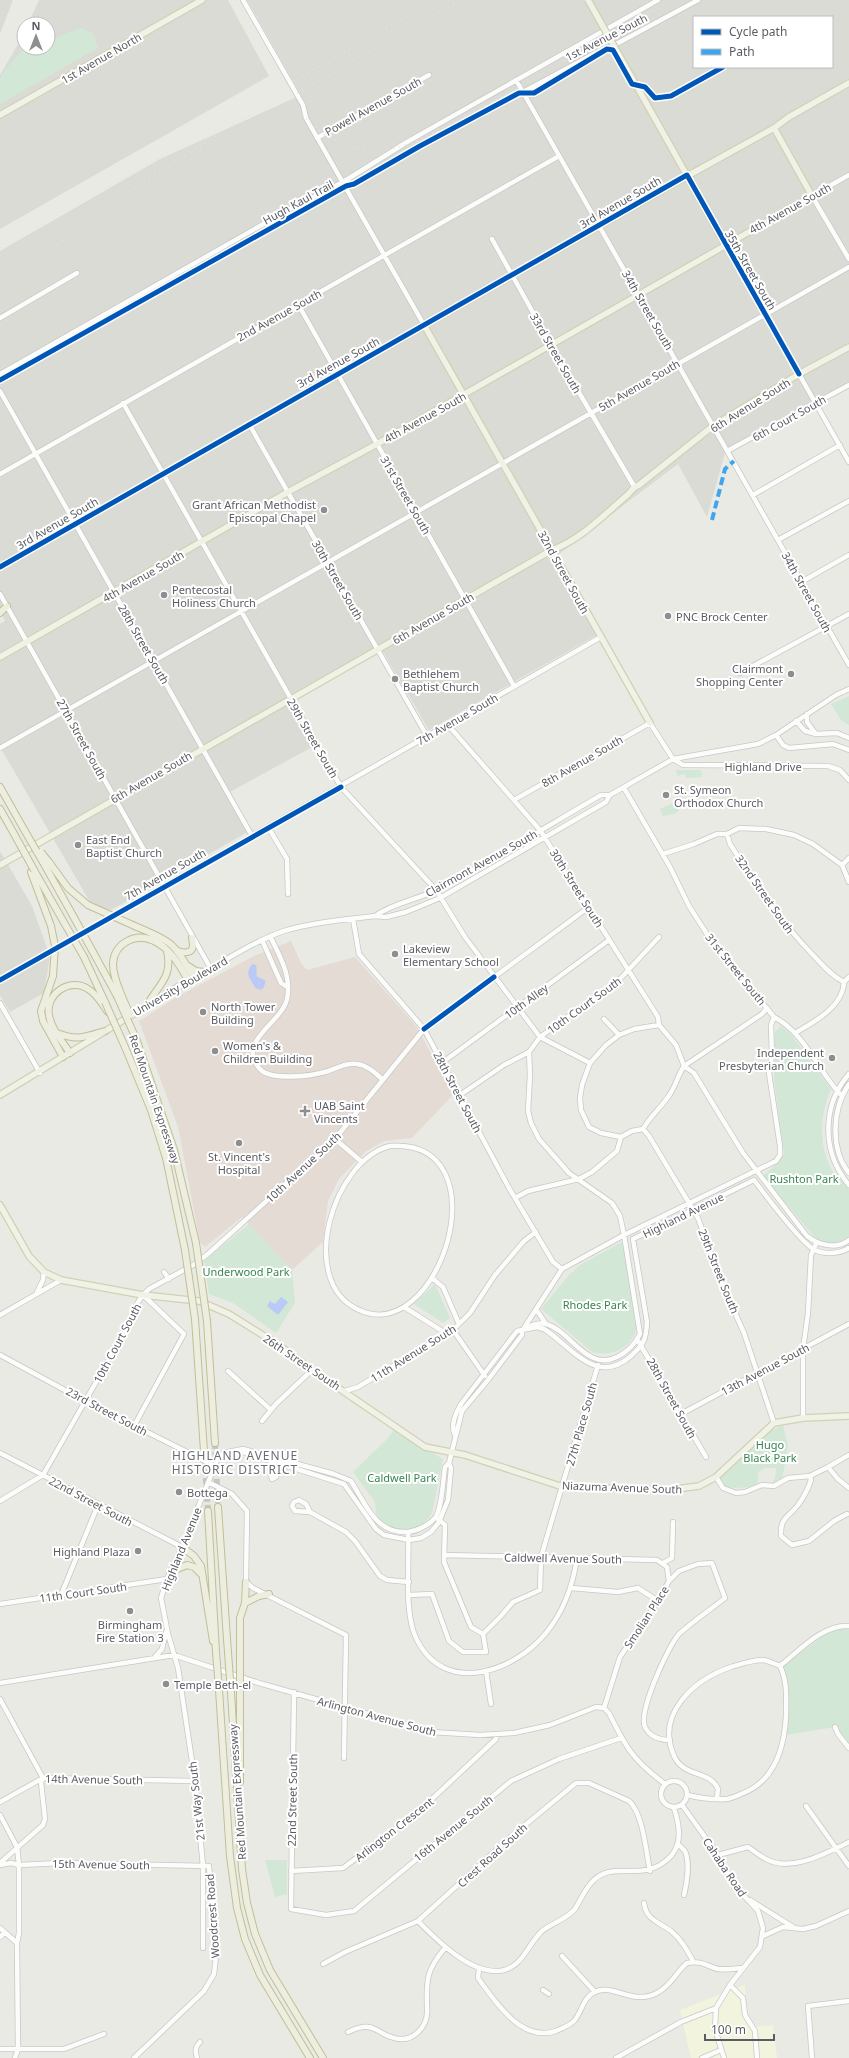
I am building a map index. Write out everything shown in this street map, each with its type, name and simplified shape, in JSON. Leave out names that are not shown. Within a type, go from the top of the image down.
[{"type":"highway","points":[[0,609],[7,606]]},
{"type":"highway","points":[[0,612],[7,606]]},
{"type":"highway","points":[[0,787],[29,839],[46,863],[68,888],[88,905],[166,939],[178,951],[186,965],[191,979]]},
{"type":"highway","points":[[1,811],[3,821],[33,871],[51,926],[55,946],[53,976],[41,1010],[43,1021],[64,1057]]},
{"type":"highway","points":[[46,863],[93,952],[119,995]]},
{"type":"highway","name":"Red Mountain Expressway","points":[[33,871],[84,957],[143,1088],[158,1130],[166,1158],[185,1250],[195,1319],[204,1451]]},
{"type":"highway","points":[[119,995],[113,965],[116,953],[122,945],[131,939],[146,938],[158,943],[174,958],[191,979]]},
{"type":"highway","points":[[178,951],[187,953],[192,951],[194,946],[192,938]]},
{"type":"highway","points":[[147,1005],[168,974],[169,964],[167,951]]},
{"type":"highway","points":[[186,965],[196,971],[204,972]]},
{"type":"highway","points":[[70,1053],[57,1033],[49,1015],[49,1004],[55,994],[70,985],[86,987],[104,1003]]},
{"type":"highway","name":"Red Mountain Expressway","points":[[119,995],[145,1055],[144,1060],[174,1150],[196,1243],[207,1321],[215,1443]]},
{"type":"highway","points":[[57,1033],[73,1038],[80,1038],[105,1031]]},
{"type":"highway","name":"Red Mountain Expressway","points":[[218,1507],[238,1814],[247,1903],[255,1934],[270,1970],[323,2058]]},
{"type":"highway","name":"Red Mountain Expressway","points":[[208,1511],[213,1635],[219,1690],[230,1856],[237,1908],[245,1939],[260,1976],[310,2058]]},
{"type":"highway","points":[[182,1547],[194,1556],[201,1566],[213,1635]]},
{"type":"highway","points":[[168,1576],[187,1565],[194,1567],[202,1575]]},
{"type":"highway","points":[[238,1814],[241,1756],[240,1618],[245,1603],[246,1582]]},
{"type":"highway","points":[[245,1603],[258,1596],[269,1594]]},
{"type":"main road","name":"1st Avenue North","points":[[0,115],[202,0]]},
{"type":"main road","name":"35th Street South","points":[[588,0],[725,244]]},
{"type":"main road","name":"3rd Avenue South","points":[[0,566],[687,175],[774,128],[849,83]]},
{"type":"main road","points":[[774,128],[812,196]]},
{"type":"main road","name":"4th Avenue South","points":[[0,657],[288,492],[464,395],[725,244],[812,196]]},
{"type":"main road","name":"32nd Street South","points":[[424,325],[650,723]]},
{"type":"main road","name":"6th Avenue South","points":[[0,865],[290,698],[378,650],[552,550],[561,547],[581,534],[628,495],[634,486],[639,485],[713,426],[799,374],[849,347]]},
{"type":"main road","name":"University Boulevard","points":[[0,1095],[40,1073],[105,1031],[191,979]]},
{"type":"main road","points":[[0,1206],[29,1256],[44,1272],[61,1280],[143,1295]]},
{"type":"main road","name":"26th Street South","points":[[143,1295],[199,1301],[229,1314],[277,1344],[312,1370],[425,1447],[451,1452]]},
{"type":"main road","points":[[774,1423],[803,1418],[849,1416]]},
{"type":"main road","name":"Niazuma Avenue South","points":[[451,1452],[563,1487],[682,1490],[699,1486],[716,1477],[774,1423]]},
{"type":"street","points":[[242,0],[303,105],[306,118],[317,138],[424,325]]},
{"type":"street","name":"1st Avenue South","points":[[0,374],[285,212],[343,182],[407,142],[658,0]]},
{"type":"street","name":"1st Avenue South","points":[[523,92],[602,49],[607,49],[698,0]]},
{"type":"street","name":"Powell Avenue South","points":[[317,138],[429,75]]},
{"type":"street","name":"34th Street South","points":[[516,80],[713,426],[729,450],[849,665]]},
{"type":"street","name":"2nd Avenue South","points":[[0,474],[559,156]]},
{"type":"street","name":"4th Avenue South","points":[[812,196],[849,175]]},
{"type":"street","points":[[812,196],[849,259]]},
{"type":"street","name":"33rd Street South","points":[[492,239],[551,345],[634,486]]},
{"type":"street","name":"35th Street South","points":[[725,244],[849,461]]},
{"type":"street","name":"5th Avenue South","points":[[0,748],[849,267]]},
{"type":"street","points":[[0,318],[77,273]]},
{"type":"street","name":"31st Street South","points":[[298,304],[514,686]]},
{"type":"street","name":"6th Court South","points":[[729,450],[849,385]]},
{"type":"street","name":"28th Street South","points":[[0,391],[252,836]]},
{"type":"street","name":"29th Street South","points":[[123,403],[340,787],[436,890],[465,938],[540,1037],[590,1063]]},
{"type":"street","name":"30th Street South","points":[[249,424],[427,736]]},
{"type":"street","points":[[753,495],[840,445]]},
{"type":"street","points":[[778,540],[849,501]]},
{"type":"street","points":[[803,581],[849,555]]},
{"type":"street","name":"27th Street South","points":[[0,594],[116,798],[192,938],[211,968]]},
{"type":"street","points":[[740,674],[826,625],[849,614]]},
{"type":"street","name":"7th Avenue South","points":[[0,980],[164,885],[340,787],[601,637]]},
{"type":"street","name":"Clairmont Avenue South","points":[[375,916],[384,909],[403,904],[436,890],[601,795],[610,795],[624,788],[673,759],[758,744],[776,735],[836,695],[849,689]]},
{"type":"street","points":[[806,714],[807,722],[816,734]]},
{"type":"street","points":[[796,721],[805,731],[816,734],[837,733],[849,738]]},
{"type":"street","name":"32nd Street South","points":[[650,723],[673,759]]},
{"type":"street","name":"8th Avenue South","points":[[514,800],[650,723]]},
{"type":"street","name":"30th Street South","points":[[448,725],[480,764],[514,800],[545,837],[658,1017],[659,1025]]},
{"type":"street","points":[[776,735],[783,746],[789,748],[833,744],[849,750]]},
{"type":"street","name":"Highland Drive","points":[[673,759],[684,765],[828,766],[840,770],[849,780]]},
{"type":"street","name":"31st Street South","points":[[624,788],[663,854],[689,906],[714,944],[774,1017],[795,1033],[841,1095]]},
{"type":"street","name":"Clairmont Avenue South","points":[[375,916],[386,917],[406,912],[440,898],[606,802],[610,795]]},
{"type":"street","points":[[268,827],[287,859],[288,894]]},
{"type":"street","points":[[663,854],[694,844],[717,834],[727,834],[739,828],[781,831],[813,844],[842,865],[849,882]]},
{"type":"street","name":"32nd Street South","points":[[727,834],[730,844],[776,913],[835,978],[844,982]]},
{"type":"street","points":[[842,865],[849,858]]},
{"type":"street","name":"10th Avenue South","points":[[143,1295],[149,1289],[194,1264],[215,1247],[335,1139],[424,1029],[589,907]]},
{"type":"street","name":"University Boulevard","points":[[191,979],[270,936],[300,926],[375,916]]},
{"type":"street","name":"28th Street South","points":[[353,919],[357,949],[361,957],[424,1029],[515,1198],[553,1262],[562,1269]]},
{"type":"street","points":[[270,936],[289,980],[285,1006],[256,1039],[253,1047],[254,1058],[259,1069],[270,1075],[299,1075],[326,1072],[345,1065],[356,1063],[364,1065],[383,1080]]},
{"type":"street","name":"10th Court South","points":[[529,1052],[540,1037],[620,979],[659,937]]},
{"type":"street","points":[[262,940],[281,983],[287,987]]},
{"type":"street","name":"10th Alley","points":[[443,1062],[609,940]]},
{"type":"street","points":[[795,1033],[814,1022],[834,1004],[844,989],[844,982],[849,977]]},
{"type":"street","points":[[0,1004],[40,1073]]},
{"type":"street","points":[[767,1008],[762,1014],[684,1066],[679,1072],[672,1092],[661,1109],[642,1129],[632,1131],[621,1137],[601,1133],[589,1127],[581,1110],[580,1098],[582,1085],[590,1063],[606,1045],[619,1035],[634,1029],[659,1025],[676,1045],[684,1066],[694,1073],[743,1153],[807,1236],[816,1244],[835,1245],[849,1240]]},
{"type":"street","name":"Highland Avenue","points":[[562,1269],[624,1235],[776,1161],[780,1155],[769,1073],[772,1056],[770,1025],[774,1017]]},
{"type":"street","points":[[604,1019],[619,1035]]},
{"type":"street","points":[[460,1095],[504,1065],[529,1052],[530,1075],[528,1104],[531,1123],[547,1149],[569,1174],[612,1204],[620,1216],[640,1329],[634,1344],[620,1356],[611,1360],[599,1360],[591,1357],[554,1328],[546,1324],[536,1309]]},
{"type":"street","points":[[849,1074],[836,1090],[829,1119],[830,1146],[834,1158],[849,1185]]},
{"type":"street","points":[[849,1084],[841,1095],[836,1124],[838,1151],[845,1168],[849,1173]]},
{"type":"street","name":"29th Street South","points":[[642,1129],[649,1136],[694,1211],[759,1372],[774,1423]]},
{"type":"street","points":[[515,1198],[528,1191],[578,1179],[592,1172],[617,1151],[621,1137]]},
{"type":"street","points":[[335,1139],[362,1162]]},
{"type":"street","points":[[405,1146],[429,1155],[443,1170],[451,1196],[451,1226],[441,1260],[432,1278],[421,1292],[404,1306],[382,1314],[357,1310],[335,1290],[329,1278],[326,1265],[331,1219],[344,1185],[362,1162],[374,1152],[384,1148],[405,1146]]},
{"type":"street","points":[[757,1171],[754,1180],[801,1237],[814,1249],[834,1253],[849,1248]]},
{"type":"street","name":"Highland Avenue","points":[[643,1346],[647,1322],[633,1239],[694,1211],[754,1180]]},
{"type":"street","name":"11th Avenue South","points":[[346,1392],[358,1387],[453,1330],[470,1313],[495,1275],[520,1246],[536,1232]]},
{"type":"street","points":[[624,1235],[633,1239]]},
{"type":"street","points":[[803,1418],[803,1349],[808,1313],[811,1255],[816,1244]]},
{"type":"street","points":[[522,1330],[562,1269]]},
{"type":"street","points":[[36,1294],[43,1280],[44,1272]]},
{"type":"street","points":[[164,1272],[169,1278]]},
{"type":"street","points":[[432,1278],[443,1287],[459,1324]]},
{"type":"street","points":[[0,1315],[61,1280]]},
{"type":"street","points":[[134,1426],[184,1334],[143,1295]]},
{"type":"street","name":"10th Court South","points":[[43,1475],[143,1295]]},
{"type":"street","points":[[404,1306],[447,1334]]},
{"type":"street","name":"Highland Avenue","points":[[455,1435],[453,1431],[455,1413],[517,1331],[532,1325],[546,1324]]},
{"type":"street","name":"13th Avenue South","points":[[681,1414],[849,1324]]},
{"type":"street","points":[[522,1330],[537,1327],[544,1329],[586,1362],[598,1367],[624,1362],[643,1346]]},
{"type":"street","points":[[453,1330],[488,1380]]},
{"type":"street","name":"Highland Avenue","points":[[278,1461],[344,1484],[376,1529],[384,1535],[409,1540],[421,1538],[431,1532],[448,1500],[451,1468],[449,1463],[462,1411],[522,1335],[522,1330]]},
{"type":"street","name":"28th Street South","points":[[637,1339],[643,1346],[706,1457]]},
{"type":"street","name":"23rd Street South","points":[[0,1355],[85,1401],[215,1466]]},
{"type":"street","name":"27th Place South","points":[[483,1634],[513,1602],[540,1590],[541,1557],[563,1487],[599,1360]]},
{"type":"street","points":[[262,1422],[312,1370]]},
{"type":"street","points":[[228,1371],[272,1410]]},
{"type":"street","name":"Highland Avenue","points":[[174,1655],[161,1598],[168,1576],[182,1547],[208,1482],[223,1453],[236,1450],[334,1474],[351,1481],[374,1519],[384,1528],[398,1532],[408,1532]]},
{"type":"street","name":"22nd Street South","points":[[0,1454],[182,1547]]},
{"type":"street","points":[[716,1477],[723,1488],[736,1493],[745,1492],[762,1485],[774,1486],[788,1478],[811,1478],[849,1454]]},
{"type":"street","points":[[828,1467],[838,1479],[849,1488]]},
{"type":"street","points":[[0,1501],[43,1475]]},
{"type":"street","points":[[811,1478],[805,1495],[783,1520],[781,1536],[787,1543],[792,1545],[809,1541],[834,1521],[847,1514]]},
{"type":"street","points":[[208,1482],[232,1494],[247,1511],[246,1582],[253,1588],[269,1594],[346,1635],[344,1758]]},
{"type":"street","points":[[61,1595],[98,1505]]},
{"type":"street","points":[[310,1512],[346,1532],[380,1576],[387,1580],[408,1582]]},
{"type":"street","points":[[409,1595],[432,1594],[449,1641],[463,1652],[486,1652],[483,1634],[471,1627],[444,1562],[445,1525],[438,1518],[421,1528],[408,1532],[408,1582],[409,1595],[412,1624],[416,1639],[423,1651],[434,1662],[458,1673],[486,1671],[519,1657],[546,1633],[559,1614],[571,1588],[578,1558]]},
{"type":"street","points":[[669,1581],[667,1567],[663,1563],[672,1558],[673,1522]]},
{"type":"street","name":"Caldwell Avenue South","points":[[444,1555],[657,1560],[663,1563]]},
{"type":"street","name":"Smolian Place","points":[[604,1708],[620,1657],[658,1601],[669,1581],[679,1572],[687,1568],[698,1564],[712,1563],[725,1598],[679,1635],[656,1676],[644,1718],[644,1726],[651,1735],[661,1740],[670,1740]]},
{"type":"street","name":"11th Court South","points":[[0,1604],[168,1576]]},
{"type":"street","points":[[571,1588],[618,1592],[638,1588],[658,1601]]},
{"type":"street","points":[[780,1666],[808,1643],[829,1630],[840,1625],[849,1626]]},
{"type":"street","points":[[154,1658],[165,1642],[167,1628]]},
{"type":"street","points":[[0,1683],[174,1655]]},
{"type":"street","name":"Arlington Avenue South","points":[[174,1655],[345,1708],[431,1732],[480,1735],[514,1733],[550,1725],[591,1708],[604,1708]]},
{"type":"street","name":"21st Way South","points":[[174,1655],[178,1668],[195,1781],[203,1866],[203,1948]]},
{"type":"street","points":[[717,1798],[718,1789],[712,1779],[699,1776],[684,1768],[676,1759],[670,1740],[670,1728],[676,1707],[692,1688],[705,1678],[751,1661],[765,1660],[780,1666]]},
{"type":"street","points":[[687,1795],[727,1799],[749,1791],[766,1778],[776,1765],[782,1746],[786,1699],[786,1686],[780,1666]]},
{"type":"street","points":[[486,1671],[491,1704]]},
{"type":"street","name":"22nd Street South","points":[[291,1909],[294,1692]]},
{"type":"street","points":[[0,1699],[42,1778],[41,1782],[45,1819],[43,1825],[0,1864]]},
{"type":"street","points":[[604,1708],[609,1713],[621,1738],[631,1754],[642,1766],[665,1784]]},
{"type":"street","points":[[835,1727],[838,1734],[849,1748]]},
{"type":"street","name":"Arlington Crescent","points":[[291,1871],[343,1868],[416,1814],[496,1739],[497,1734]]},
{"type":"street","name":"16th Avenue South","points":[[291,1909],[326,1915],[354,1911],[511,1781],[559,1759],[621,1738]]},
{"type":"street","name":"14th Avenue South","points":[[0,1802],[42,1778],[195,1781]]},
{"type":"street","points":[[672,1780],[681,1782],[687,1789],[687,1795],[682,1805],[674,1808],[664,1804],[661,1799],[661,1790],[665,1784],[672,1780]]},
{"type":"street","name":"Crest Road South","points":[[323,1964],[345,1952],[418,1921],[513,1835],[576,1783],[590,1784],[629,1801],[634,1806],[638,1815],[650,1871]]},
{"type":"street","name":"Cahaba Road","points":[[682,1805],[718,1855],[735,1886],[758,1911],[762,1920],[763,1936]]},
{"type":"street","points":[[806,1806],[849,1866]]},
{"type":"street","points":[[418,1921],[445,1948],[479,1968],[498,1971],[509,1968],[521,1960],[531,1944],[542,1932],[569,1915],[591,1882],[607,1873],[623,1870],[637,1872],[650,1871],[661,1866],[672,1855],[678,1844],[679,1826],[674,1808]]},
{"type":"street","points":[[0,1815],[17,1847],[19,1865],[19,1933],[17,1943],[18,2049],[15,2058]]},
{"type":"street","points":[[718,1855],[748,1847],[767,1860],[788,1864],[802,1861],[849,1842]]},
{"type":"street","points":[[678,1844],[684,1851],[686,1862],[686,1884],[684,1895]]},
{"type":"street","name":"15th Avenue South","points":[[0,1864],[11,1863],[19,1865],[61,1863],[203,1866]]},
{"type":"street","name":"Woodcrest Road","points":[[134,2058],[204,1992],[214,1974],[216,1956],[209,1866],[203,1866]]},
{"type":"street","points":[[744,1896],[794,1927]]},
{"type":"street","points":[[644,1903],[645,1910],[650,1918],[670,1931],[683,1943],[693,1961]]},
{"type":"street","points":[[724,2058],[715,2029],[716,2008],[742,1968],[760,1947],[763,1936],[776,1929],[794,1927],[803,1929],[816,1926],[849,1911]]},
{"type":"street","points":[[0,1928],[17,1943]]},
{"type":"street","points":[[0,1937],[5,1933]]},
{"type":"street","points":[[348,2032],[359,2027],[369,2027],[390,2037],[403,2039],[419,2032],[424,2026],[428,2016],[426,1984],[429,1971],[434,1960],[445,1948]]},
{"type":"street","points":[[562,1956],[595,1992]]},
{"type":"street","points":[[479,1968],[478,1978],[506,2012],[525,2029],[536,2033],[551,2032],[572,2022],[580,2014],[585,2001],[595,1992],[604,1989],[625,1996],[646,1996],[657,1992],[670,1983],[682,1967],[693,1961],[706,1963],[713,1968],[721,1970],[742,1968]]},
{"type":"street","points":[[730,1985],[743,1998],[745,2015],[755,2031],[757,2058]]},
{"type":"street","points":[[543,1990],[549,1994]]},
{"type":"street","points":[[812,2058],[808,2006],[849,2001]]},
{"type":"street","points":[[616,2058],[681,2022],[716,2008]]},
{"type":"street","points":[[0,2049],[64,2049],[104,2034]]},
{"type":"street","points":[[197,2058],[195,2052],[196,2046],[200,2042]]},
{"type":"street","points":[[702,2058],[721,2050]]},
{"type":"shaded area","points":[[0,0],[13,0],[0,34]]},
{"type":"shaded area","points":[[39,0],[228,0],[269,76],[0,229],[0,75],[16,48],[16,56],[56,56],[56,16],[32,16]]},
{"type":"shaded area","points":[[247,0],[849,0],[849,383],[725,453],[707,517],[678,464],[554,558],[597,635],[429,730],[379,645],[286,697],[314,746],[230,792],[251,830],[109,911],[90,902],[0,747],[0,624],[5,621],[0,611],[0,251],[160,159],[301,95]]},
{"type":"shaded area","points":[[0,851],[32,906],[50,956],[44,993],[10,1012],[0,995]]},
{"type":"shaded area","name":"UAB Saint Vincents","points":[[291,941],[301,963],[307,970],[355,957],[417,1027],[453,1095],[412,1138],[384,1141],[365,1152],[339,1179],[328,1201],[323,1242],[292,1270],[242,1217],[205,1247],[200,1242],[178,1127],[139,1021],[175,998],[254,956]]},
{"type":"shaded area","points":[[745,1985],[746,2016],[755,2027],[773,2025],[777,2058],[691,2058],[680,2010]]},
{"type":"green space","points":[[81,28],[93,33],[98,48],[0,104],[0,78],[5,70],[17,56],[56,56],[56,38]]},
{"type":"green space","points":[[849,696],[849,725],[841,720],[831,704]]},
{"type":"green space","points":[[675,770],[701,770],[702,777],[686,778],[684,774],[678,776]]},
{"type":"green space","points":[[676,802],[679,811],[674,814],[663,816],[660,809]]},
{"type":"green space","name":"Rushton Park","points":[[781,1026],[790,1033],[831,1089],[827,1099],[822,1130],[824,1150],[827,1160],[832,1170],[849,1189],[849,1237],[841,1242],[828,1243],[815,1238],[763,1176],[779,1162],[784,1154],[774,1080],[775,1032]]},
{"type":"green space","name":"Underwood Park","points":[[249,1224],[292,1270],[295,1303],[276,1333],[233,1303],[209,1294],[204,1261]]},
{"type":"green space","name":"Rhodes Park","points":[[622,1242],[637,1323],[636,1331],[628,1344],[615,1352],[592,1352],[541,1309],[568,1276],[580,1265]]},
{"type":"green space","points":[[435,1284],[450,1318],[443,1323],[414,1304]]},
{"type":"green space","name":"Hugo Black Park","points":[[783,1425],[788,1445],[782,1480],[772,1484],[775,1478],[776,1468],[764,1468],[758,1472],[758,1481],[752,1486],[742,1488],[724,1487],[718,1476],[762,1435]]},
{"type":"green space","name":"Caldwell Park","points":[[394,1430],[443,1459],[432,1513],[428,1520],[416,1528],[395,1528],[381,1522],[376,1513],[375,1502],[353,1472],[386,1440]]},
{"type":"green space","points":[[849,1627],[849,1745],[835,1727],[786,1735],[789,1685],[783,1666],[831,1630]]},
{"type":"green space","points":[[265,1860],[287,1860],[287,1894],[275,1897]]},
{"type":"water","points":[[281,1297],[288,1302],[278,1315],[267,1306],[270,1301],[275,1304]]},
{"type":"waterway","points":[[253,967],[251,970],[251,975],[257,986],[261,987],[263,982],[254,978],[254,967]]},
{"type":"tunnel","points":[[215,1443],[218,1507]]},
{"type":"tunnel","points":[[204,1451],[208,1511]]},
{"type":"railway","points":[[0,59],[27,0]]},
{"type":"railway","points":[[236,0],[289,93],[309,122],[332,139],[345,145],[374,150],[402,146],[435,132],[467,114],[489,104],[672,0]]},
{"type":"railway","points":[[0,248],[436,0]]},
{"type":"railway","points":[[210,134],[290,97],[460,0]]},
{"type":"railway","points":[[54,250],[75,227],[92,214],[219,134]]},
{"type":"railway","points":[[178,172],[201,150]]},
{"type":"railway","points":[[0,240],[14,233]]},
{"type":"marked path","points":[[712,520],[725,469],[734,461]]},
{"type":"cycle path","name":"Hugh Kaul Trail","points":[[0,380],[346,186],[354,184],[420,146],[519,93],[534,93],[607,49],[613,50],[632,84],[645,87],[655,98],[671,96],[721,68]]},
{"type":"cycle path","points":[[0,567],[687,175],[799,374]]},
{"type":"cycle path","points":[[0,980],[341,787]]},
{"type":"cycle path","points":[[424,1029],[494,977]]},
{"type":"place","name":"Grant African Methodist Episcopal Chapel","points":[[324,510]]},
{"type":"place","name":"Pentecostal Holiness Church","points":[[164,595]]},
{"type":"place","name":"PNC Brock Center","points":[[668,616]]},
{"type":"place","name":"Clairmont Shopping Center","points":[[791,674]]},
{"type":"place","name":"Bethlehem Baptist Church","points":[[395,679]]},
{"type":"place","name":"St. Symeon Orthodox Church","points":[[666,795]]},
{"type":"place","name":"East End Baptist Church","points":[[78,845]]},
{"type":"place","name":"Lakeview Elementary School","points":[[395,954]]},
{"type":"place","name":"North Tower Building","points":[[203,1012]]},
{"type":"place","name":"Women's & Children Building","points":[[215,1051]]},
{"type":"place","name":"Independent Presbyterian Church","points":[[832,1058]]},
{"type":"place","name":"UAB Saint Vincents","points":[[305,1111]]},
{"type":"place","name":"St. Vincent's Hospital","points":[[239,1143]]},
{"type":"place","name":"Bottega","points":[[179,1492]]},
{"type":"place","name":"Highland Plaza","points":[[138,1551]]},
{"type":"place","name":"Birmingham Fire Station 3","points":[[130,1611]]},
{"type":"place","name":"Temple Beth-el","points":[[166,1684]]},
{"type":"district","name":"HIGHLAND AVENUE HISTORIC DISTRICT","points":[[235,1462]]}]
